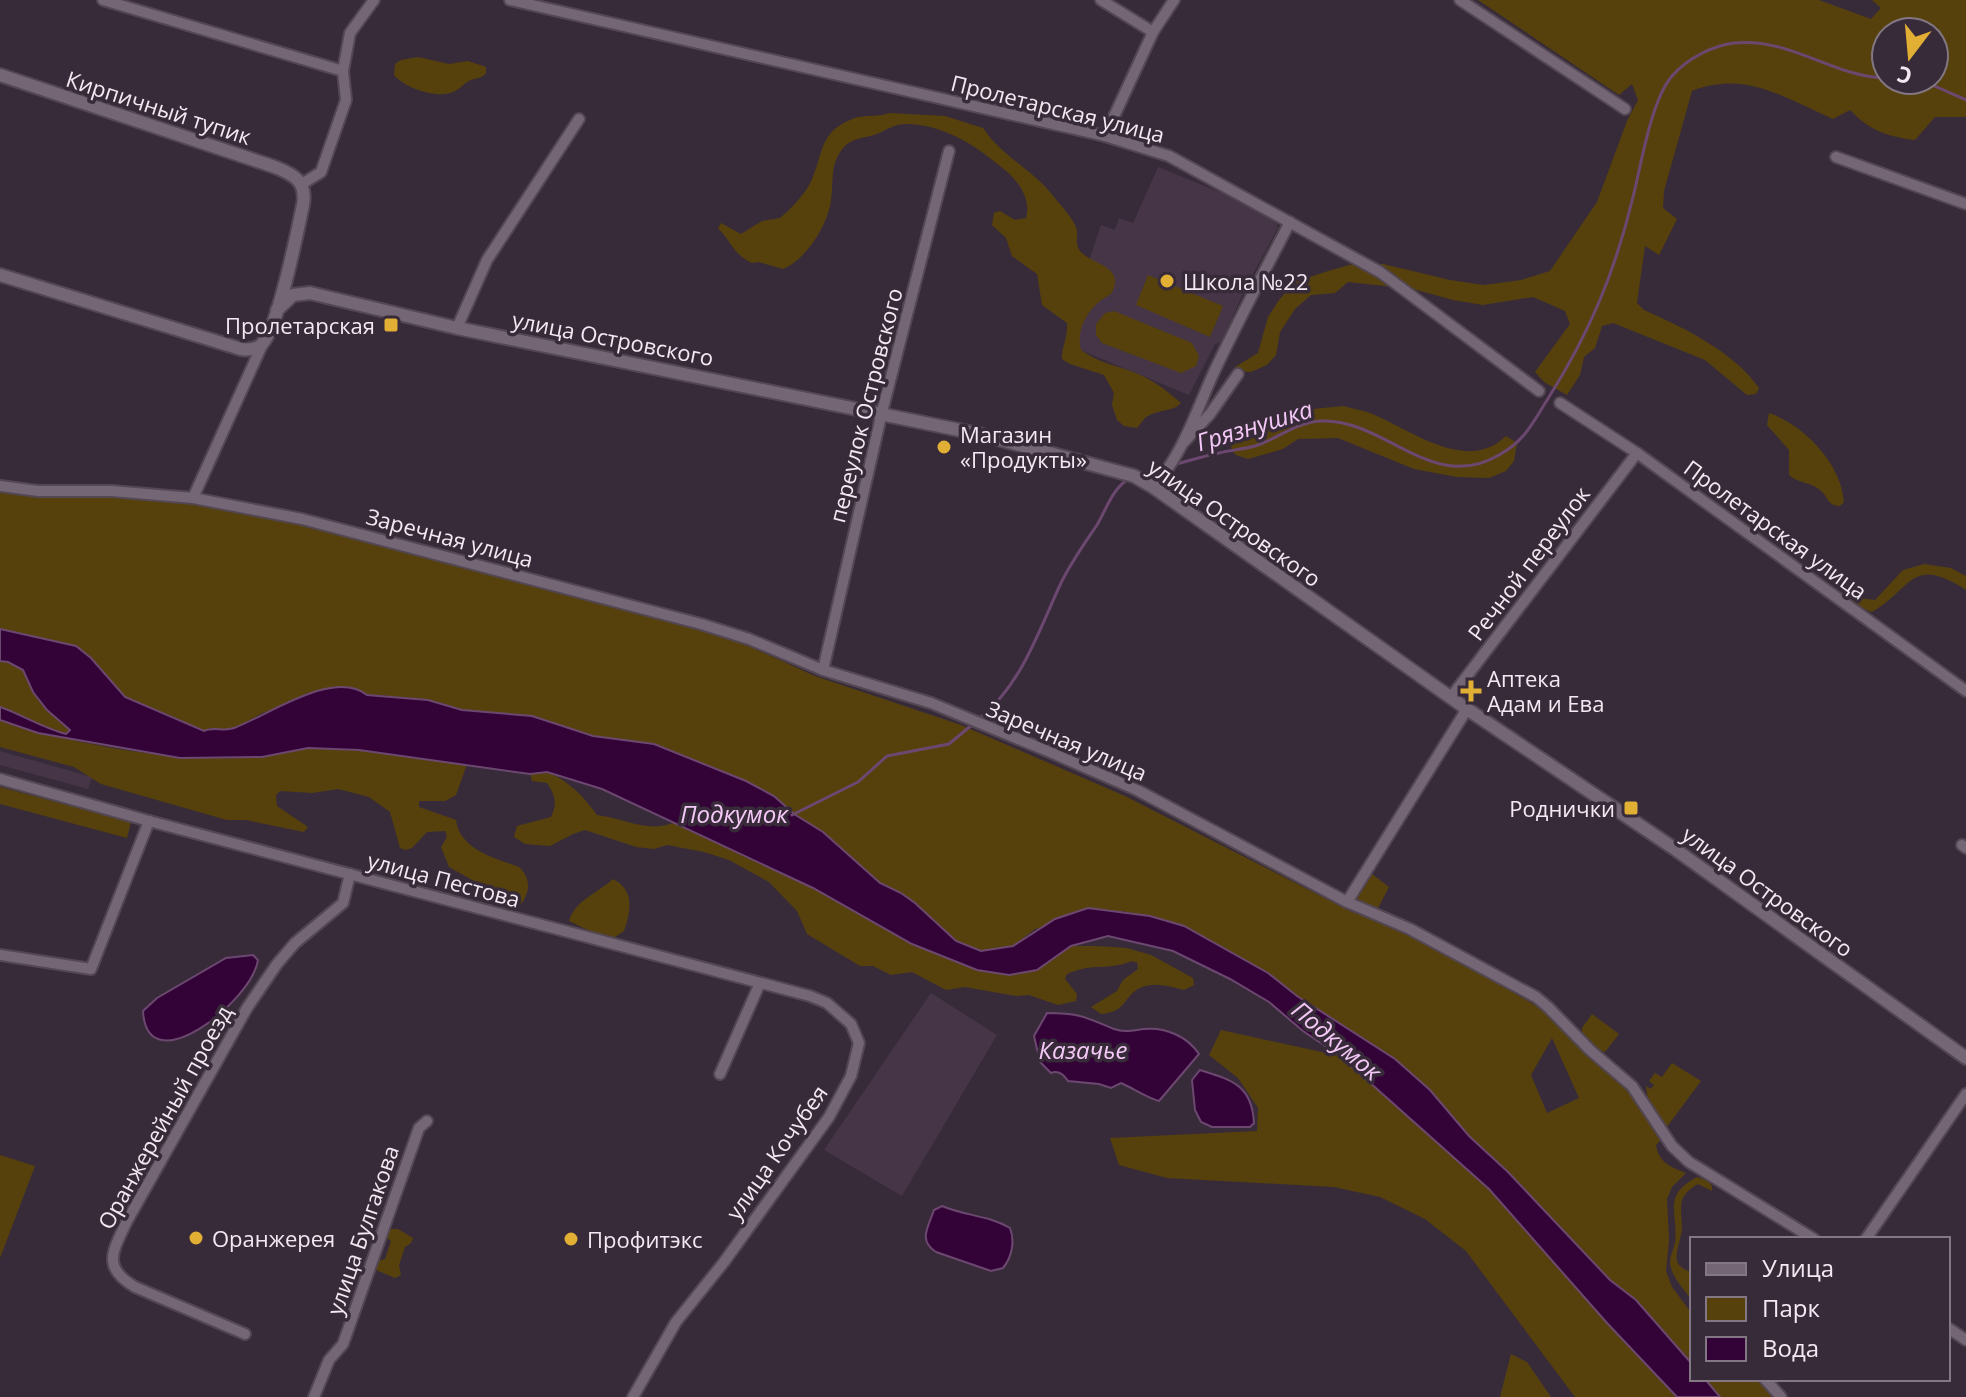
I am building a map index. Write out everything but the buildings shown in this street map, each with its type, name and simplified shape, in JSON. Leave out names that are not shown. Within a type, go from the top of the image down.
[{"type":"street","points":[[103,0],[343,71]]},
{"type":"street","points":[[193,498],[277,310],[303,205],[302,184],[321,172],[346,100],[343,71],[350,33],[374,0]]},
{"type":"street","name":"Пролетарская улица","points":[[510,0],[1105,136],[1169,156],[1380,272],[1539,391]]},
{"type":"street","points":[[1101,0],[1153,32]]},
{"type":"street","points":[[1105,136],[1153,32],[1174,0]]},
{"type":"street","points":[[1460,0],[1625,109]]},
{"type":"street","name":"Кирпичный тупик","points":[[0,75],[275,167],[290,173],[302,184]]},
{"type":"street","points":[[457,328],[487,260],[579,119]]},
{"type":"street","name":"переулок Островского","points":[[823,670],[882,412],[949,151]]},
{"type":"street","points":[[1836,157],[1966,204]]},
{"type":"street","points":[[1150,484],[1163,475],[1178,450],[1290,222]]},
{"type":"street","points":[[289,260],[294,278],[310,293]]},
{"type":"street","points":[[0,275],[241,349],[256,348],[263,343]]},
{"type":"street","points":[[277,310],[293,295],[310,293]]},
{"type":"street","name":"улица Островского","points":[[310,293],[457,328],[882,412],[1122,471],[1150,484],[1467,709],[1660,839],[1966,1058]]},
{"type":"street","points":[[241,349],[253,365]]},
{"type":"street","points":[[1178,450],[1210,414],[1238,374]]},
{"type":"street","name":"Пролетарская улица","points":[[1560,403],[1637,453],[1966,691]]},
{"type":"street","name":"Речной переулок","points":[[1451,697],[1637,453]]},
{"type":"street","name":"Заречная улица","points":[[0,486],[38,491],[112,491],[193,498],[302,519],[654,611],[749,639],[823,670],[931,703],[1137,790],[1347,902],[1410,929],[1536,997],[1590,1050],[1625,1078],[1648,1107],[1672,1146],[1689,1162],[1811,1237]]},
{"type":"street","points":[[1347,902],[1467,709]]},
{"type":"street","name":"улица Пестова","points":[[0,779],[827,1003],[851,1024],[859,1043]]},
{"type":"street","points":[[0,955],[91,969],[149,821]]},
{"type":"street","name":"Оранжерейный проезд","points":[[245,1334],[120,1278],[113,1268],[113,1253],[127,1221],[247,1008],[295,943],[343,903],[350,874]]},
{"type":"street","points":[[720,1074],[760,983]]},
{"type":"street","name":"улица Кочубея","points":[[633,1397],[676,1322],[724,1262],[829,1117],[851,1076],[859,1043]]},
{"type":"street","points":[[1867,1237],[1966,1094]]},
{"type":"street","name":"улица Булгакова","points":[[314,1397],[329,1360],[343,1344],[407,1158],[419,1128],[427,1121]]},
{"type":"street","points":[[1767,1381],[1781,1397]]},
{"type":"shaded area","name":"Школа №22","points":[[1158,167],[1222,193],[1265,216],[1278,228],[1221,342],[1215,344],[1189,395],[1073,347],[1083,279],[1101,225],[1115,230],[1119,218],[1133,223]]},
{"type":"shaded area","points":[[0,751],[92,777],[88,789],[0,765]]},
{"type":"shaded area","points":[[931,993],[997,1035],[902,1196],[824,1150]]},
{"type":"green space","points":[[1478,0],[1819,0],[1870,19],[1870,96],[1950,96],[1950,16],[1874,16],[1881,8],[1872,0],[1966,0],[1966,117],[1935,117],[1915,140],[1880,131],[1864,123],[1850,110],[1833,119],[1781,95],[1747,85],[1711,85],[1692,91],[1664,191],[1663,208],[1677,219],[1659,255],[1645,246],[1637,303],[1644,310],[1722,352],[1759,388],[1756,394],[1747,395],[1705,360],[1613,323],[1602,326],[1595,348],[1584,357],[1580,375],[1567,395],[1544,382],[1535,372],[1570,324],[1565,311],[1533,297],[1483,305],[1413,289],[1348,282],[1335,293],[1311,295],[1295,309],[1280,332],[1276,355],[1267,365],[1251,372],[1234,371],[1235,367],[1258,353],[1268,317],[1295,282],[1325,272],[1349,265],[1383,264],[1484,285],[1521,280],[1550,271],[1597,202],[1638,100],[1632,84],[1619,95]]},
{"type":"green space","points":[[418,57],[449,64],[468,61],[486,67],[486,73],[446,94],[421,91],[394,75],[395,64]]},
{"type":"green space","points":[[889,113],[945,116],[983,128],[999,147],[1046,187],[1074,223],[1080,251],[1106,267],[1115,277],[1111,294],[1086,317],[1080,333],[1081,350],[1146,378],[1181,403],[1149,415],[1137,428],[1124,426],[1117,420],[1112,405],[1114,393],[1104,375],[1062,359],[1067,323],[1042,305],[1037,274],[1012,256],[1006,238],[992,225],[994,213],[1000,211],[1015,220],[1026,218],[1025,195],[1012,176],[990,158],[944,131],[902,124],[845,146],[835,162],[829,210],[821,230],[808,250],[783,269],[746,260],[718,228],[721,223],[741,234],[762,221],[780,218],[806,189],[824,144],[834,130],[856,118]]},
{"type":"green space","points":[[1148,275],[1223,306],[1210,337],[1136,305]]},
{"type":"green space","points":[[1114,311],[1192,343],[1199,356],[1196,366],[1181,373],[1102,343],[1096,335],[1096,324],[1105,313]]},
{"type":"green space","points":[[1343,406],[1367,412],[1443,447],[1459,450],[1475,451],[1490,447],[1506,436],[1517,443],[1514,461],[1506,471],[1489,478],[1457,477],[1414,469],[1338,438],[1298,439],[1283,449],[1248,459],[1232,451],[1231,445],[1237,435],[1254,426],[1303,410]]},
{"type":"green space","points":[[1769,413],[1795,426],[1828,460],[1841,487],[1844,502],[1840,506],[1830,502],[1816,487],[1789,475],[1789,450],[1767,425]]},
{"type":"green space","points":[[0,490],[30,496],[125,495],[191,501],[311,526],[663,618],[744,644],[815,676],[961,725],[1125,796],[1352,912],[1409,934],[1448,954],[1550,1014],[1584,1051],[1630,1090],[1655,1126],[1660,1141],[1656,1145],[1660,1156],[1686,1173],[1672,1187],[1667,1199],[1669,1240],[1666,1271],[1672,1287],[1690,1311],[1690,1362],[1636,1300],[1610,1280],[1508,1172],[1469,1136],[1430,1090],[1395,1059],[1297,996],[1268,973],[1184,926],[1123,911],[1035,929],[1013,946],[981,951],[956,941],[915,903],[880,883],[823,832],[794,814],[774,796],[746,781],[654,744],[593,736],[532,716],[462,710],[442,703],[382,695],[307,693],[238,727],[225,731],[210,728],[204,731],[125,697],[91,658],[76,646],[0,629]],"holes":[[[1552,1038],[1579,1098],[1547,1113],[1531,1075]]]},
{"type":"green space","points":[[1924,564],[1951,568],[1966,576],[1966,590],[1934,575],[1923,575],[1914,578],[1872,612],[1851,604],[1841,593],[1844,591],[1859,598],[1875,600],[1903,570]]},
{"type":"green space","points":[[0,661],[23,670],[33,692],[47,710],[71,730],[66,734],[0,707]]},
{"type":"green space","points":[[0,720],[62,738],[162,755],[260,757],[328,747],[467,764],[456,795],[445,801],[419,801],[419,807],[456,820],[464,839],[471,846],[519,867],[527,880],[527,894],[522,903],[508,904],[477,891],[472,886],[472,880],[449,867],[441,847],[447,837],[445,831],[427,832],[412,848],[400,848],[390,812],[369,797],[338,789],[312,793],[280,791],[276,795],[277,806],[308,827],[304,832],[246,820],[227,820],[101,784],[74,767],[0,747]]},
{"type":"green space","points":[[547,772],[575,790],[597,815],[645,826],[673,823],[813,888],[912,944],[977,970],[1037,970],[1071,946],[1127,948],[1151,955],[1193,978],[1194,985],[1184,990],[1149,985],[1138,989],[1115,1011],[1101,1014],[1091,1007],[1117,991],[1123,980],[1138,969],[1137,962],[1067,974],[1065,979],[1077,994],[1076,1001],[1058,1005],[1029,995],[1016,996],[965,987],[946,990],[912,972],[891,975],[873,966],[860,966],[807,934],[797,911],[769,882],[729,860],[667,845],[654,849],[636,847],[585,830],[550,846],[525,844],[514,837],[517,826],[551,817],[553,812],[555,800],[547,783],[532,781],[530,774]]},
{"type":"green space","points":[[0,787],[131,822],[127,838],[0,804]]},
{"type":"green space","points":[[1372,874],[1389,887],[1377,910],[1357,900],[1368,875]]},
{"type":"green space","points":[[613,879],[628,895],[629,909],[624,931],[615,937],[600,936],[569,921],[582,902]]},
{"type":"green space","points":[[1592,1014],[1619,1034],[1605,1052],[1599,1050],[1582,1032]]},
{"type":"green space","points":[[1221,1030],[1340,1056],[1489,1189],[1677,1397],[1575,1397],[1466,1251],[1425,1219],[1380,1197],[1334,1187],[1167,1178],[1119,1165],[1110,1138],[1257,1131],[1258,1108],[1238,1078],[1209,1055]]},
{"type":"green space","points":[[1672,1063],[1701,1081],[1666,1128],[1648,1101],[1646,1086],[1651,1089],[1654,1085],[1649,1081],[1655,1073],[1662,1077]]},
{"type":"green space","points":[[0,1155],[35,1166],[0,1258]]},
{"type":"green space","points":[[1697,1177],[1712,1186],[1712,1191],[1698,1184],[1683,1198],[1677,1261],[1690,1272],[1690,1297],[1675,1276],[1670,1262],[1676,1232],[1675,1198],[1686,1184]]},
{"type":"green space","points":[[389,1229],[398,1229],[413,1238],[405,1247],[399,1265],[401,1275],[395,1278],[376,1270],[378,1261],[385,1259],[391,1241],[387,1238]]},
{"type":"green space","points":[[1511,1354],[1527,1362],[1551,1397],[1500,1397]]},
{"type":"green space","points":[[1707,1381],[1761,1381],[1776,1397],[1720,1397]]},
{"type":"water","name":"Подкумок","points":[[0,629],[76,646],[91,658],[125,697],[204,731],[234,728],[300,697],[337,687],[353,688],[367,695],[428,700],[462,710],[532,716],[593,736],[654,744],[746,781],[774,796],[794,814],[823,832],[880,883],[915,903],[956,941],[981,951],[1013,946],[1055,919],[1088,908],[1150,916],[1184,926],[1268,973],[1297,996],[1395,1059],[1430,1090],[1469,1136],[1508,1172],[1610,1280],[1636,1300],[1690,1362],[1690,1381],[1707,1381],[1720,1397],[1677,1397],[1489,1189],[1340,1056],[1303,1031],[1269,1002],[1173,951],[1108,936],[1071,946],[1037,970],[1009,975],[977,970],[912,944],[813,888],[602,789],[547,772],[530,774],[359,750],[308,748],[262,757],[180,758],[38,733],[0,720],[0,707],[66,734],[70,730],[47,710],[33,692],[23,670],[0,661]]},
{"type":"water","points":[[253,955],[258,960],[252,977],[220,1014],[200,1029],[180,1038],[162,1040],[149,1032],[143,1011],[157,998],[226,958]]},
{"type":"water","name":"Казачье","points":[[1047,1013],[1082,1016],[1122,1031],[1167,1031],[1188,1042],[1199,1054],[1159,1101],[1121,1083],[1111,1088],[1068,1081],[1061,1074],[1051,1073],[1040,1062],[1034,1036]]},
{"type":"water","points":[[1200,1070],[1231,1081],[1244,1092],[1252,1110],[1254,1123],[1250,1127],[1212,1127],[1201,1122],[1195,1110],[1192,1080]]},
{"type":"water","points":[[942,1206],[1010,1228],[1012,1249],[1003,1268],[991,1271],[930,1248],[926,1238],[927,1228],[934,1210]]},
{"type":"waterway","name":"Грязнушка","points":[[1173,465],[1255,446],[1296,427],[1323,421],[1368,431],[1431,461],[1453,466],[1475,465],[1499,455],[1516,443],[1533,422],[1564,373],[1600,301],[1618,251],[1658,101],[1672,76],[1700,54],[1717,47],[1754,43],[1793,51],[1870,76]]},
{"type":"waterway","name":"Грязнушка","points":[[1950,93],[1966,100]]},
{"type":"waterway","name":"Грязнушка","points":[[1138,475],[1165,467]]},
{"type":"waterway","name":"Грязнушка","points":[[979,719],[1018,674],[1069,568],[1113,495],[1127,480]]},
{"type":"waterway","name":"Грязнушка","points":[[792,815],[858,782],[887,756],[949,744],[973,724]]},
{"type":"place","name":"Школа №22","points":[[1167,281]]},
{"type":"place","name":"Пролетарская","points":[[391,325]]},
{"type":"place","name":"Магазин «Продукты»","points":[[944,447]]},
{"type":"place","name":"Аптека Адам и Ева","points":[[1471,691]]},
{"type":"place","name":"Роднички","points":[[1631,808]]},
{"type":"place","name":"Оранжерея","points":[[196,1238]]},
{"type":"place","name":"Профитэкс","points":[[571,1239]]}]
